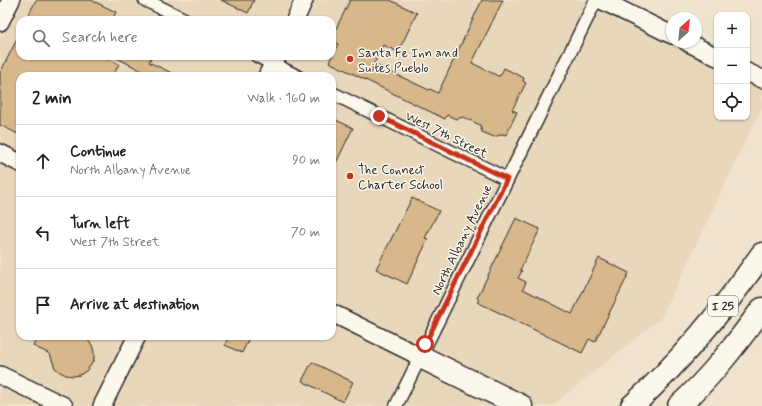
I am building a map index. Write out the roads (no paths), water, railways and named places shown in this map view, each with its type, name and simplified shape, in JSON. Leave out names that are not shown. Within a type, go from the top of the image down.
[{"type":"highway","name":"I 25","points":[[632,406],[682,355],[738,287],[762,254]]},
{"type":"highway","name":"I 25","points":[[687,401],[739,340],[762,309]]},
{"type":"highway","points":[[614,406],[682,355]]},
{"type":"highway","points":[[419,356],[521,406]]},
{"type":"street","points":[[0,22],[11,0]]},
{"type":"street","points":[[145,0],[178,16]]},
{"type":"street","points":[[297,16],[304,0]]},
{"type":"street","name":"North Albany Avenue","points":[[396,406],[419,356],[596,0]]},
{"type":"street","points":[[601,0],[666,32]]},
{"type":"street","points":[[699,48],[714,56]]},
{"type":"street","points":[[272,65],[288,72]]},
{"type":"street","points":[[750,73],[762,79]]},
{"type":"street","name":"West 7th Street","points":[[336,95],[507,179]]},
{"type":"street","points":[[0,153],[16,161]]},
{"type":"street","points":[[336,315],[419,356]]},
{"type":"street","points":[[102,406],[135,340]]},
{"type":"street","points":[[0,375],[64,406]]},
{"type":"place","name":"Santa Fe Inn and Suites Pueblo","points":[[350,59]]},
{"type":"place","name":"The Connect Charter School","points":[[350,176]]}]
